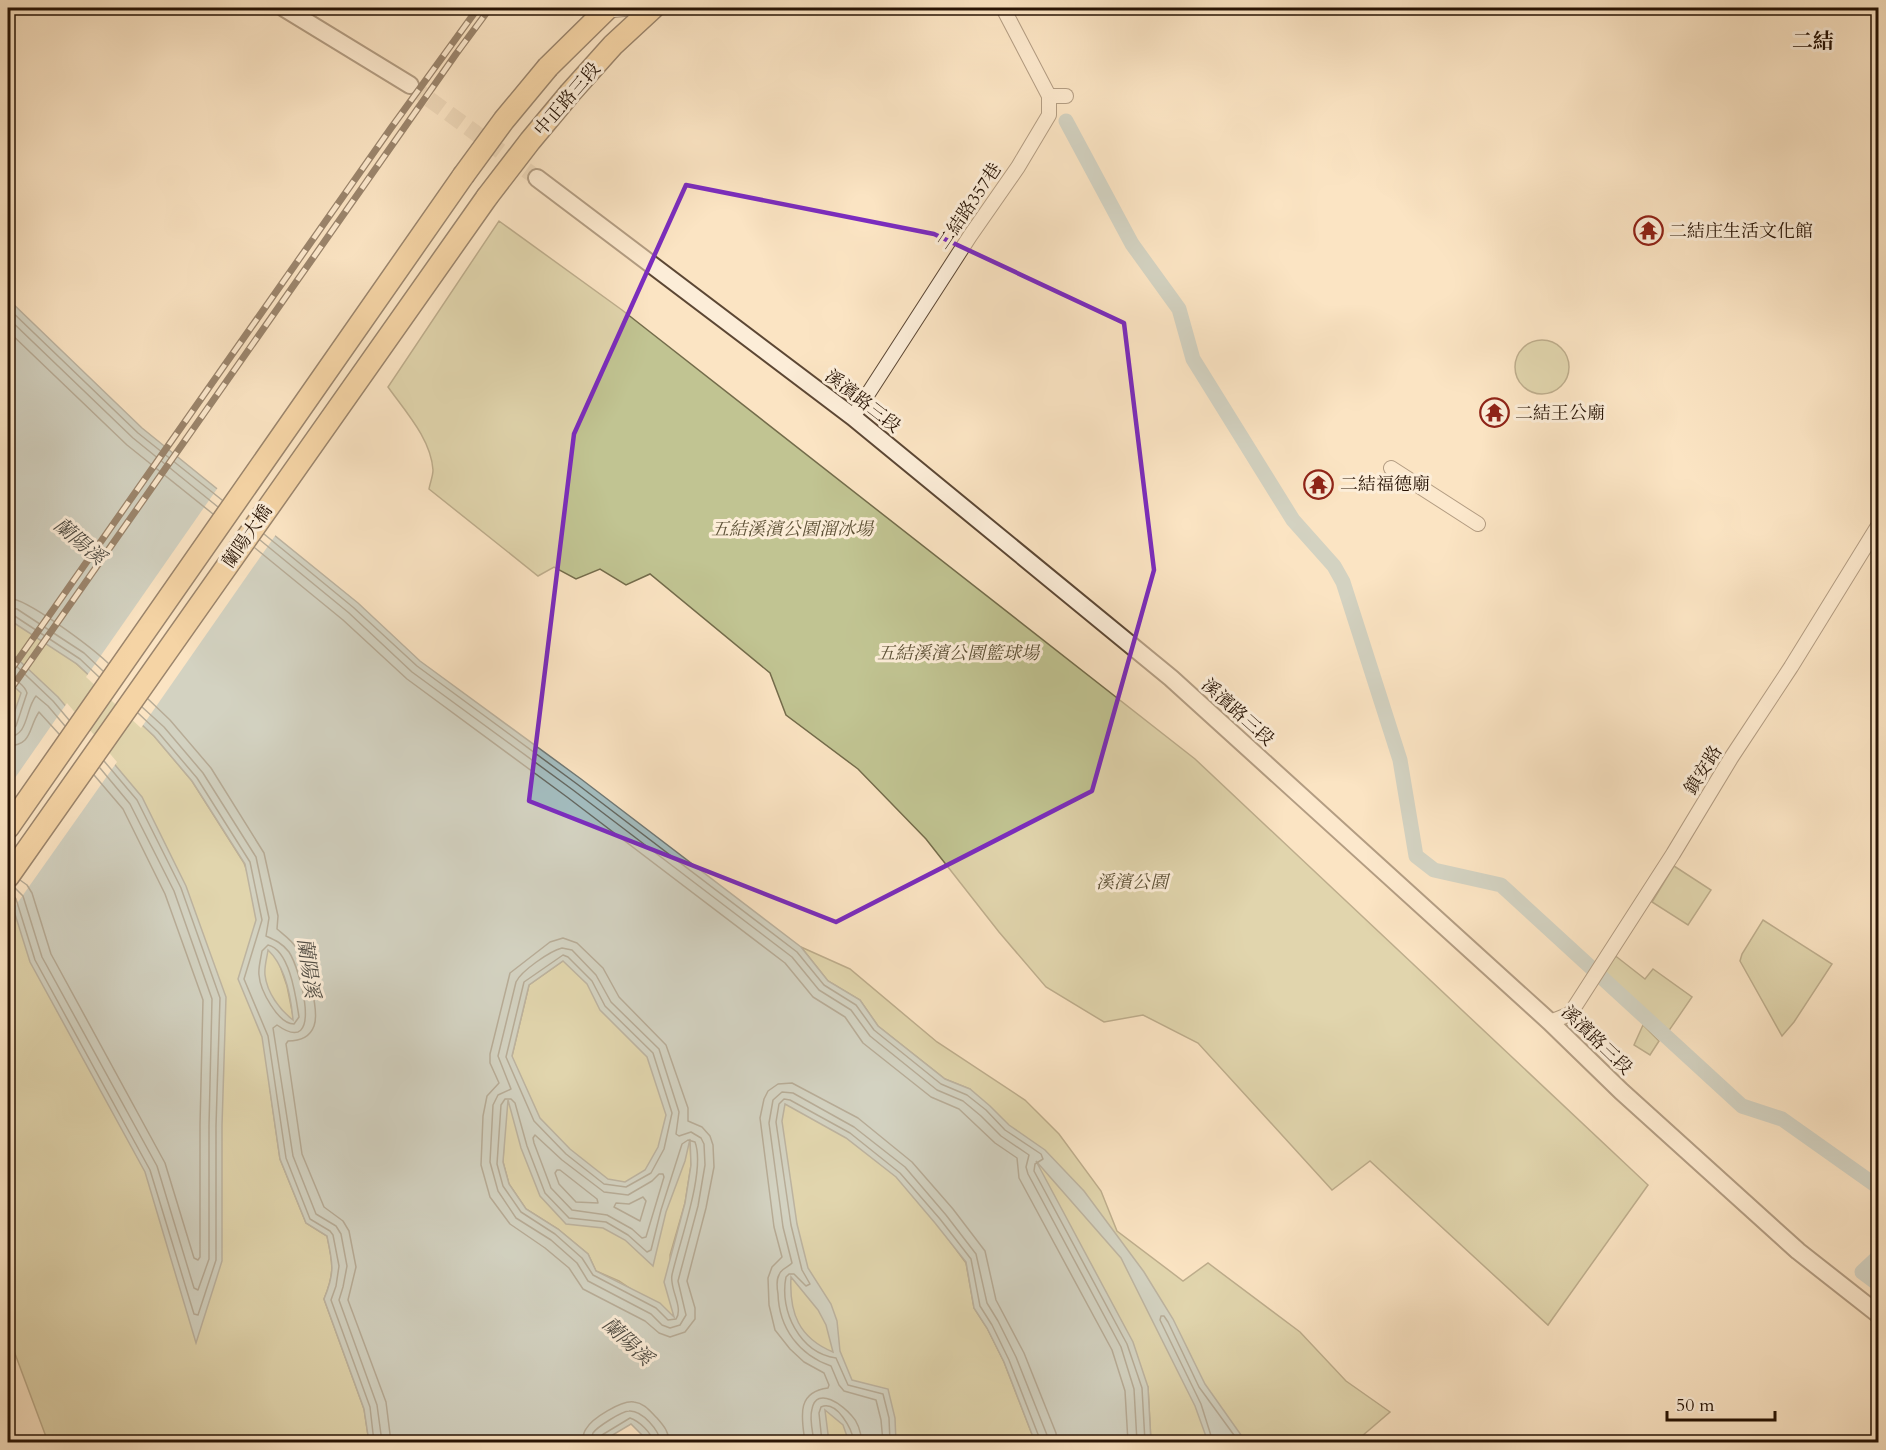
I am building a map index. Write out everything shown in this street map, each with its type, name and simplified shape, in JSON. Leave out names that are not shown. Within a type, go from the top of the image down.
[{"type":"main road","name":"中正路三段","points":[[488,197],[570,93],[613,45],[653,8]]},
{"type":"main road","name":"中正路三段","points":[[463,176],[504,120],[548,67],[605,9]]},
{"type":"main road","name":"蘭陽大橋","points":[[8,828],[463,176]]},
{"type":"main road","name":"蘭陽大橋","points":[[8,877],[488,197]]},
{"type":"street","points":[[284,8],[410,85]]},
{"type":"street","points":[[605,9],[636,8]]},
{"type":"street","points":[[1003,8],[1049,96],[1066,96]]},
{"type":"street","name":"二結路357巷","points":[[853,417],[1036,139],[1048,115],[1049,96]]},
{"type":"street","name":"溪濱路三段","points":[[537,178],[853,417],[1218,719],[1798,1251],[1878,1314]]},
{"type":"street","points":[[1391,468],[1478,524]]},
{"type":"street","name":"鎮安路","points":[[1550,1022],[1570,1014],[1878,526]]},
{"type":"highlighted area","points":[[686,185],[934,234],[1124,323],[1154,570],[1092,791],[836,922],[529,801],[574,434]]},
{"type":"green space","name":"溪濱公園","points":[[499,221],[622,310],[1195,759],[1648,1185],[1548,1325],[1370,1161],[1332,1190],[1198,1043],[1143,1015],[1104,1022],[1046,987],[999,932],[926,839],[858,769],[786,715],[770,673],[650,574],[626,585],[600,569],[576,579],[554,567],[538,576],[429,489],[433,470],[428,447],[388,387]]},
{"type":"green space","points":[[1542,340],[1552,342],[1561,348],[1567,357],[1569,367],[1567,377],[1561,386],[1552,392],[1542,394],[1532,392],[1523,386],[1517,377],[1515,367],[1517,357],[1523,348],[1532,342]]},
{"type":"green space","points":[[8,600],[154,736],[192,781],[244,863],[287,986],[294,1021],[270,1089],[280,1159],[306,1223],[327,1236],[332,1268],[324,1299],[364,1409],[369,1442],[48,1442],[8,1335]]},
{"type":"green space","points":[[1674,866],[1711,890],[1688,925],[1652,902]]},
{"type":"green space","points":[[1763,920],[1832,964],[1794,1022],[1782,1036],[1740,961]]},
{"type":"green space","points":[[801,947],[850,969],[937,1042],[1025,1100],[1059,1134],[1101,1191],[1117,1231],[1183,1281],[1208,1263],[1300,1332],[1346,1381],[1390,1412],[1355,1442],[1151,1442],[1148,1387],[970,1089],[945,1079],[878,1026],[860,1000],[828,981]]},
{"type":"green space","points":[[1613,954],[1645,979],[1653,969],[1692,997],[1668,1032],[1602,974]]},
{"type":"green space","points":[[563,961],[592,962],[652,1050],[690,1135],[691,1165],[685,1203],[670,1255],[674,1318],[619,1281],[596,1271],[588,1254],[558,1229],[526,1209],[509,1184],[503,1162],[505,1118],[512,1056],[529,985]]},
{"type":"green space","points":[[1643,1025],[1659,1041],[1650,1055],[1634,1045]]},
{"type":"green space","points":[[700,1030],[856,1114],[966,1263],[974,1308],[1004,1362],[1035,1442],[803,1442]]},
{"type":"water","name":"蘭陽溪","points":[[8,299],[142,428],[358,603],[420,661],[581,779],[801,947],[828,981],[860,1000],[878,1026],[945,1079],[970,1089],[1009,1125],[1045,1150],[1084,1191],[1144,1272],[1173,1319],[1205,1384],[1246,1442],[1208,1442],[1195,1406],[1121,1258],[1036,1161],[1133,1342],[1148,1387],[1151,1442],[1035,1442],[1004,1362],[974,1308],[966,1262],[896,1177],[846,1138],[785,1104],[782,1121],[797,1224],[808,1268],[831,1304],[837,1321],[840,1351],[852,1380],[888,1389],[895,1418],[896,1442],[849,1442],[843,1425],[825,1410],[829,1442],[649,1442],[631,1424],[601,1442],[369,1442],[364,1409],[324,1299],[332,1268],[327,1236],[306,1223],[280,1159],[262,1037],[238,979],[256,920],[245,864],[192,781],[154,736],[77,664],[8,619]],"holes":[[[268,950],[283,974],[289,992],[293,1020],[271,995],[266,982],[265,966]],[[563,961],[587,984],[600,1010],[647,1057],[666,1115],[658,1147],[645,1170],[625,1182],[608,1179],[570,1149],[540,1118],[512,1056],[529,985]],[[508,1100],[521,1148],[540,1196],[566,1224],[603,1228],[625,1240],[653,1266],[666,1212],[685,1161],[690,1139],[691,1165],[685,1203],[664,1282],[674,1317],[660,1303],[596,1271],[588,1254],[558,1229],[526,1209],[509,1184],[503,1162]],[[791,1277],[818,1310],[826,1325],[833,1352],[821,1346],[804,1332],[794,1313]]]},
{"type":"water","points":[[8,650],[58,697],[142,797],[186,886],[226,997],[222,1126],[222,1261],[196,1343],[145,1172],[30,962],[8,892],[8,731],[21,693],[8,681]]},
{"type":"pier","points":[[219,486],[277,533],[141,728],[86,677]]},
{"type":"pier","points":[[67,703],[117,762],[11,912],[8,902],[8,788]]},
{"type":"waterway","points":[[1066,121],[1132,244],[1179,309],[1193,359],[1293,520],[1334,566],[1343,582],[1400,760],[1416,856],[1434,870],[1501,885],[1742,1106],[1782,1119],[1878,1187]]},
{"type":"waterway","points":[[1878,1257],[1862,1272],[1878,1284]]},
{"type":"tunnel","points":[[410,85],[537,178]]},
{"type":"railway","points":[[8,674],[391,128],[478,8]]},
{"type":"railway","points":[[8,693],[490,8]]},
{"type":"place","name":"二結庄生活文化館","points":[[1648,231]]},
{"type":"place","name":"二結王公廟","points":[[1494,413]]},
{"type":"place","name":"二結福德廟","points":[[1319,484]]},
{"type":"district","name":"二結","points":[[1813,41]]},
{"type":"park label","name":"五結溪濱公園溜冰場","points":[[792,529]]},
{"type":"park label","name":"五結溪濱公園籃球場","points":[[958,653]]}]
